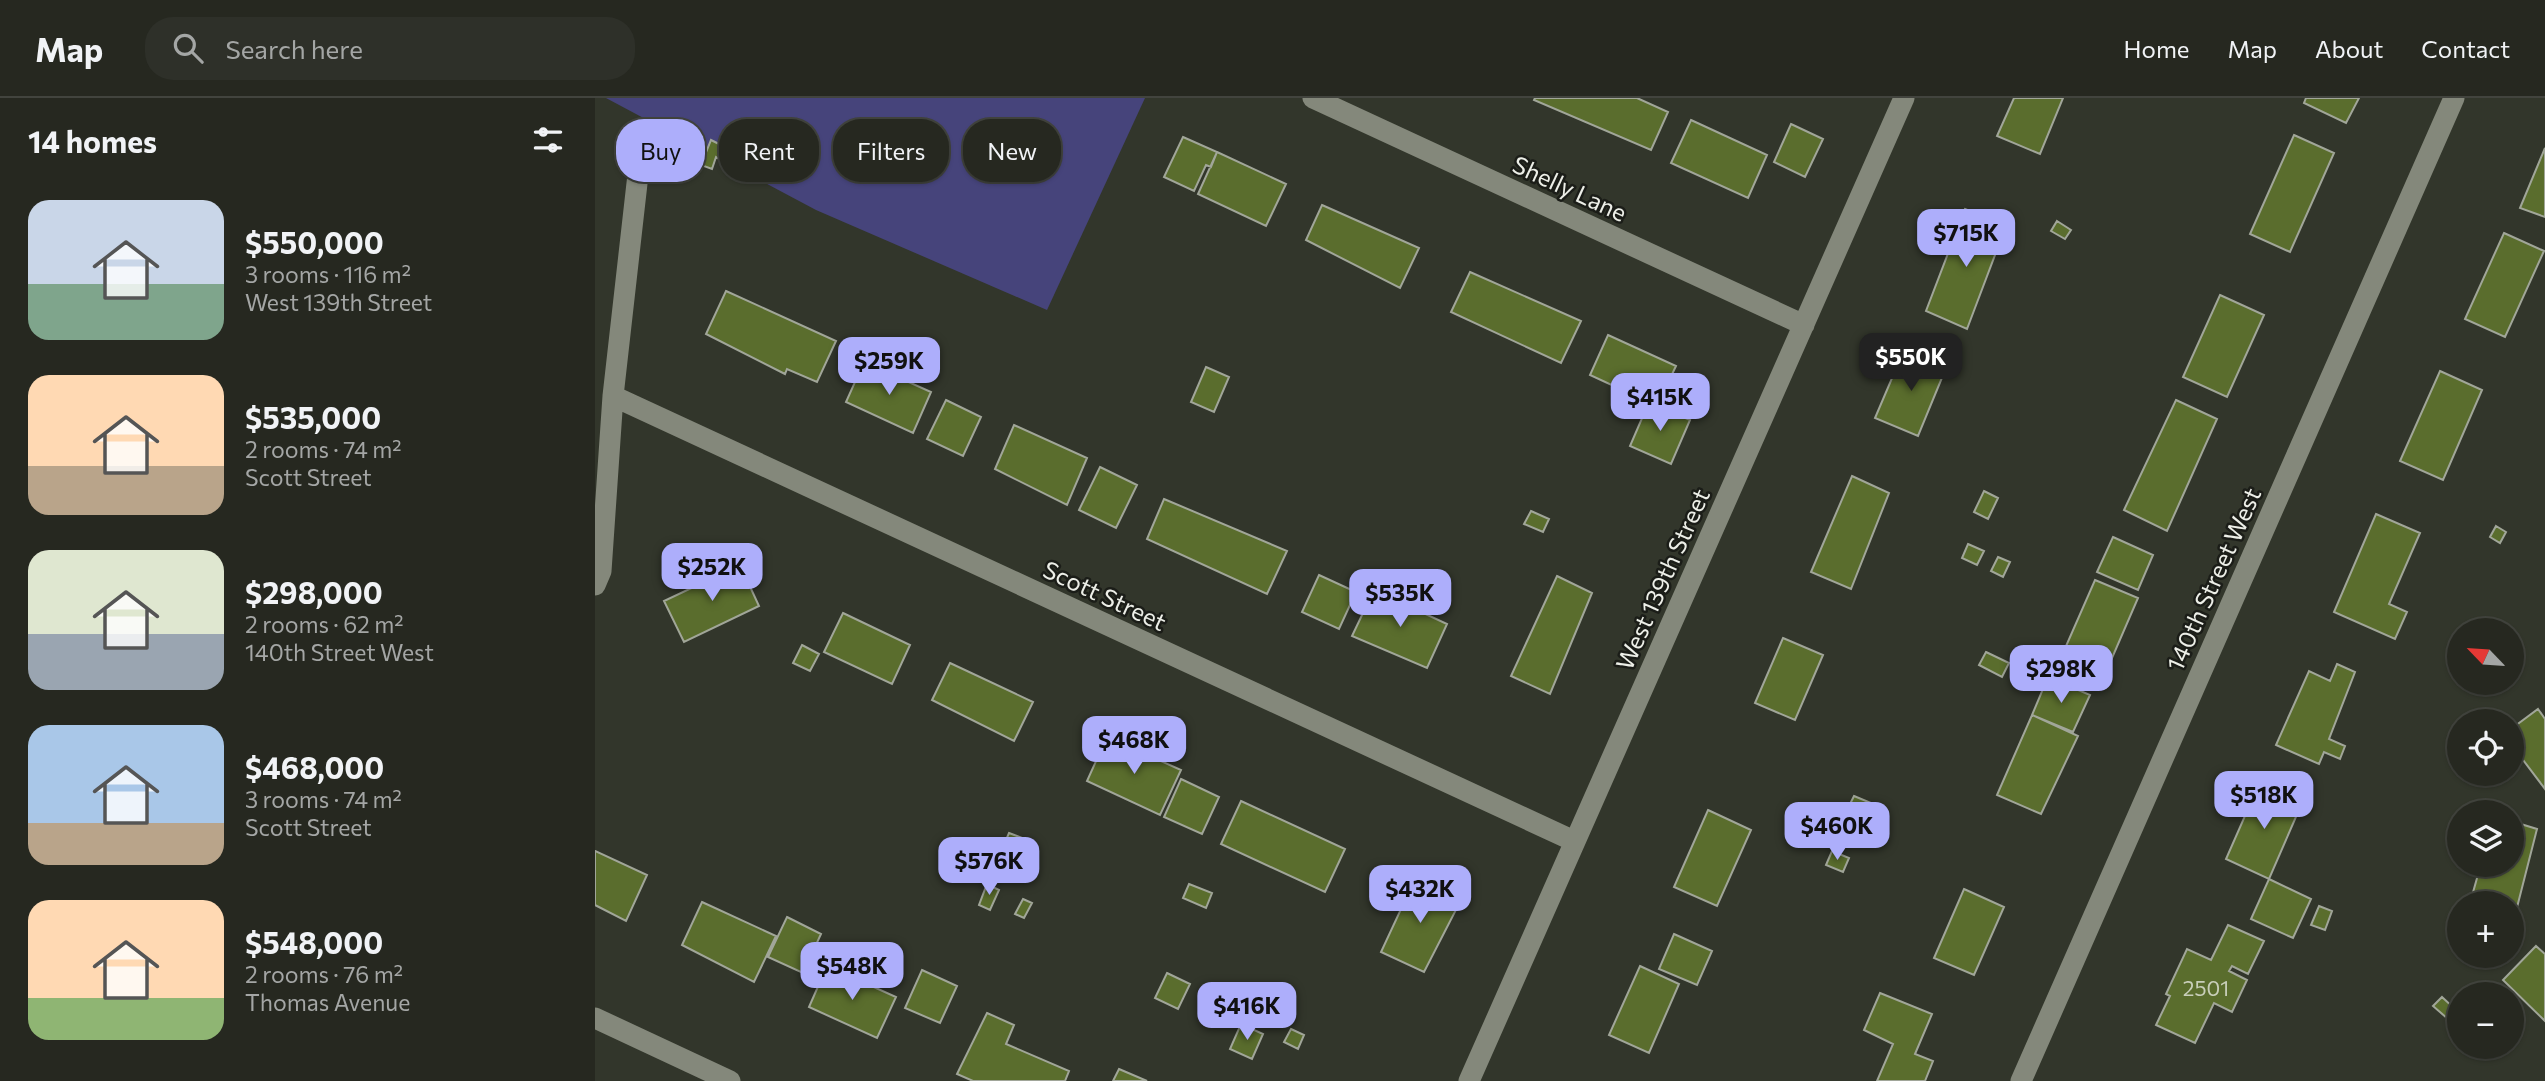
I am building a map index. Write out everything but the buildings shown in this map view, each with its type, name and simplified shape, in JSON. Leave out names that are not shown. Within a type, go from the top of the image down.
[{"type":"street","name":"Shelly Lane","points":[[1313,98],[1804,325]]},
{"type":"street","name":"West 139th Street","points":[[1469,1081],[1904,98]]},
{"type":"street","name":"140th Street West","points":[[2021,1081],[2454,98]]},
{"type":"street","points":[[595,584],[601,571],[613,396],[637,182]]},
{"type":"street","name":"Scott Street","points":[[613,396],[1574,841]]},
{"type":"street","points":[[595,1018],[730,1081]]},
{"type":"shaded area","points":[[606,98],[1145,98],[1047,310],[816,210],[764,182],[819,182],[819,119],[719,119],[719,158],[705,151],[705,119],[645,119]]}]
